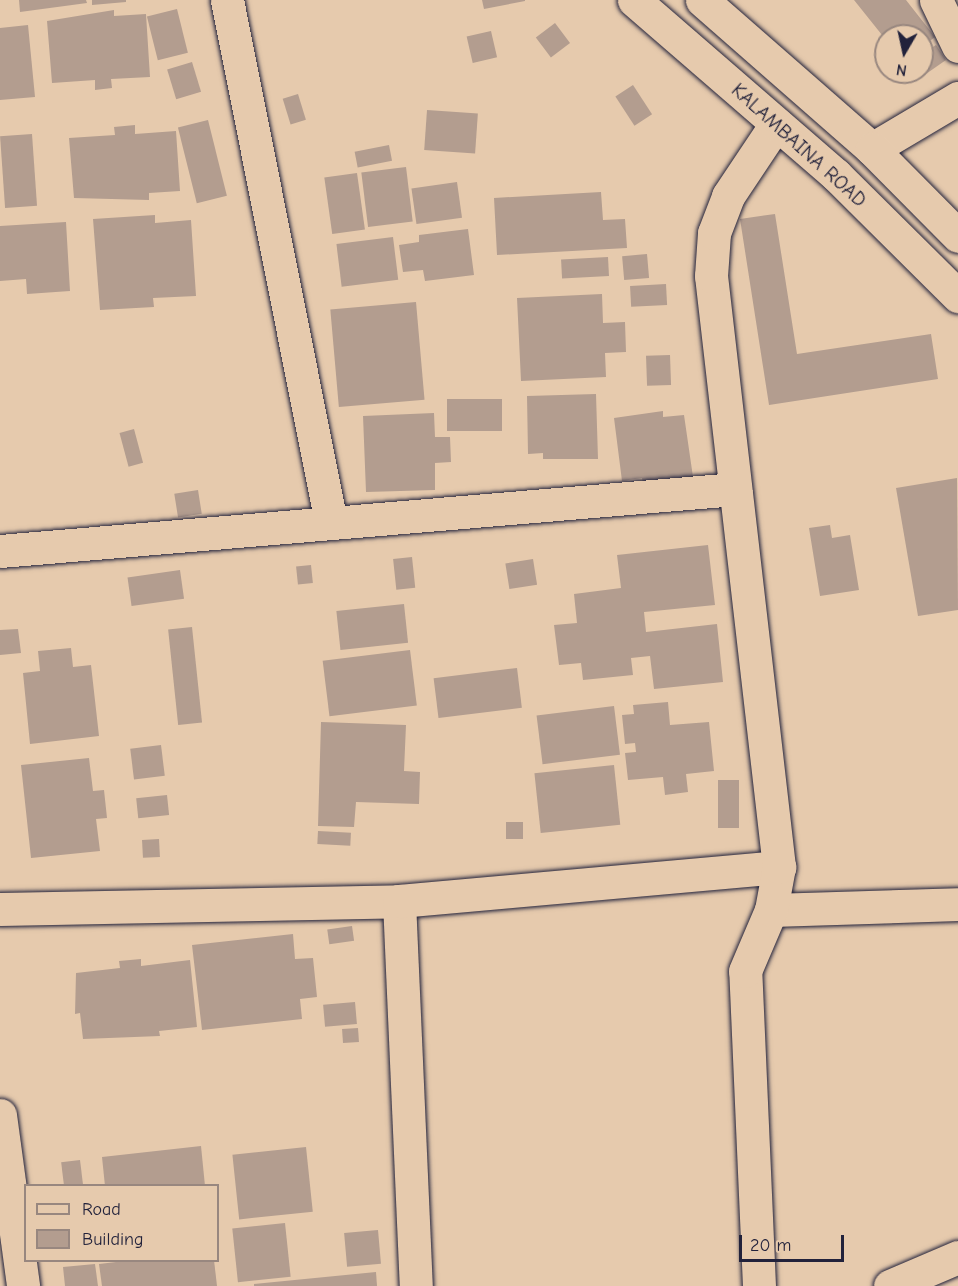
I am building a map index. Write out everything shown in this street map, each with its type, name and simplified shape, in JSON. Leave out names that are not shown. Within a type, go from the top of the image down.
[{"type":"street","points":[[227,0],[331,523]]},
{"type":"street","name":"KALAMBAINA ROAD","points":[[634,0],[776,124],[958,296]]},
{"type":"street","points":[[702,0],[872,149],[958,236]]},
{"type":"street","points":[[936,0],[958,46]]},
{"type":"street","points":[[872,149],[958,98]]},
{"type":"street","points":[[759,1286],[745,971],[771,910],[778,867],[711,276],[714,233],[728,196],[776,124]]},
{"type":"street","points":[[0,551],[735,489]]},
{"type":"street","points":[[0,909],[399,901],[778,867]]},
{"type":"street","points":[[399,901],[416,1286]]},
{"type":"street","points":[[771,910],[958,904]]},
{"type":"street","points":[[0,1115],[23,1286]]},
{"type":"street","points":[[890,1286],[956,1260]]},
{"type":"building","points":[[19,0],[86,0],[87,3],[20,12]]},
{"type":"building","points":[[92,0],[126,0],[126,2],[92,5]]},
{"type":"building","points":[[482,0],[525,0],[525,1],[484,9]]},
{"type":"building","points":[[854,0],[906,0],[925,24],[874,24]]},
{"type":"building","points":[[177,9],[188,53],[158,60],[147,16]]},
{"type":"building","points":[[114,10],[114,16],[146,14],[150,77],[111,79],[112,88],[95,90],[95,80],[52,83],[47,21]]},
{"type":"building","points":[[555,23],[570,43],[551,57],[536,37]]},
{"type":"building","points":[[28,25],[35,97],[0,100],[0,28]]},
{"type":"building","points":[[491,31],[497,57],[473,63],[467,37]]},
{"type":"building","points":[[936,45],[946,60],[934,68],[934,46]]},
{"type":"building","points":[[192,62],[201,92],[176,99],[167,70]]},
{"type":"building","points":[[633,85],[652,114],[634,126],[615,96]]},
{"type":"building","points":[[298,94],[306,120],[291,124],[283,99]]},
{"type":"building","points":[[427,110],[478,114],[475,153],[424,150]]},
{"type":"building","points":[[208,120],[227,196],[197,203],[178,127]]},
{"type":"building","points":[[135,125],[135,134],[176,131],[180,191],[149,193],[149,200],[74,198],[69,138],[115,135],[114,127]]},
{"type":"building","points":[[32,134],[37,206],[5,208],[0,136]]},
{"type":"building","points":[[389,145],[392,161],[358,167],[355,152]]},
{"type":"building","points":[[406,167],[413,222],[368,227],[361,172]]},
{"type":"building","points":[[357,173],[365,229],[332,234],[324,178]]},
{"type":"building","points":[[457,182],[462,218],[416,224],[411,188]]},
{"type":"building","points":[[601,192],[603,220],[625,219],[627,248],[497,255],[494,198]]},
{"type":"building","points":[[775,214],[797,354],[931,334],[938,379],[769,405],[740,219]]},
{"type":"building","points":[[155,215],[155,223],[191,220],[196,296],[153,298],[154,307],[100,310],[93,219]]},
{"type":"building","points":[[66,222],[70,291],[27,294],[26,279],[0,281],[0,226]]},
{"type":"building","points":[[468,229],[474,275],[425,281],[423,270],[403,272],[399,245],[419,242],[419,235]]},
{"type":"building","points":[[393,237],[398,280],[342,287],[336,244]]},
{"type":"building","points":[[647,254],[649,278],[624,280],[622,256]]},
{"type":"building","points":[[608,257],[609,276],[562,278],[561,259]]},
{"type":"building","points":[[666,284],[667,305],[631,307],[630,286]]},
{"type":"building","points":[[602,294],[603,323],[625,322],[626,352],[605,353],[606,377],[521,381],[517,298]]},
{"type":"building","points":[[416,302],[425,400],[339,407],[330,309]]},
{"type":"building","points":[[670,355],[671,385],[647,386],[646,356]]},
{"type":"building","points":[[596,394],[598,459],[543,459],[543,453],[528,454],[527,396]]},
{"type":"building","points":[[447,399],[502,399],[502,431],[447,431]]},
{"type":"building","points":[[663,411],[663,417],[684,415],[693,477],[643,484],[642,478],[622,481],[614,418]]},
{"type":"building","points":[[434,413],[435,437],[450,437],[451,462],[435,463],[435,490],[366,492],[363,416]]},
{"type":"building","points":[[134,429],[143,463],[129,467],[120,433]]},
{"type":"building","points":[[957,478],[958,610],[918,616],[896,488]]},
{"type":"building","points":[[198,490],[202,514],[178,517],[174,494]]},
{"type":"building","points":[[830,525],[832,538],[850,535],[859,590],[820,596],[809,528]]},
{"type":"building","points":[[708,545],[715,605],[644,612],[646,632],[717,624],[723,682],[654,689],[650,656],[631,658],[633,675],[583,680],[581,663],[559,665],[554,625],[577,623],[574,594],[621,588],[617,555]]},
{"type":"building","points":[[412,557],[415,588],[396,590],[393,559]]},
{"type":"building","points":[[533,559],[537,585],[509,589],[505,563]]},
{"type":"building","points":[[311,565],[313,583],[298,584],[296,567]]},
{"type":"building","points":[[180,570],[184,599],[132,606],[128,577]]},
{"type":"building","points":[[404,604],[408,643],[340,650],[336,611]]},
{"type":"building","points":[[192,627],[202,722],[178,725],[168,630]]},
{"type":"building","points":[[18,629],[21,653],[0,655],[0,630]]},
{"type":"building","points":[[71,648],[73,667],[91,665],[99,736],[30,744],[23,673],[40,671],[38,651]]},
{"type":"building","points":[[410,650],[417,706],[329,716],[323,661]]},
{"type":"building","points":[[517,668],[522,708],[439,718],[434,678]]},
{"type":"building","points":[[668,702],[670,725],[709,722],[714,771],[686,774],[688,792],[665,795],[663,777],[628,780],[625,753],[636,752],[635,743],[625,744],[622,715],[634,714],[633,705]]},
{"type":"building","points":[[614,706],[620,755],[543,764],[537,716]]},
{"type":"building","points":[[321,722],[406,725],[404,771],[420,772],[419,804],[356,802],[354,827],[318,826]]},
{"type":"building","points":[[161,745],[165,776],[134,780],[130,749]]},
{"type":"building","points":[[89,758],[93,791],[104,790],[107,818],[96,819],[100,851],[31,858],[21,765]]},
{"type":"building","points":[[614,765],[620,825],[541,833],[534,773]]},
{"type":"building","points":[[718,780],[739,780],[739,828],[718,828]]},
{"type":"building","points":[[167,795],[169,815],[138,818],[136,798]]},
{"type":"building","points":[[506,822],[523,822],[523,839],[506,839]]},
{"type":"building","points":[[318,831],[351,833],[350,846],[317,844]]},
{"type":"building","points":[[159,839],[160,857],[143,858],[142,840]]},
{"type":"building","points":[[352,926],[354,941],[329,944],[327,929]]},
{"type":"building","points":[[293,934],[295,959],[313,958],[317,997],[300,999],[302,1019],[202,1030],[192,945]]},
{"type":"building","points":[[141,959],[141,966],[190,960],[197,1027],[159,1031],[160,1036],[83,1039],[80,1013],[75,1014],[76,973],[120,968],[119,961]]},
{"type":"building","points":[[355,1002],[357,1024],[325,1027],[323,1005]]},
{"type":"building","points":[[358,1028],[359,1042],[343,1043],[342,1029]]},
{"type":"building","points":[[201,1146],[205,1184],[105,1184],[102,1157]]},
{"type":"building","points":[[306,1147],[313,1212],[239,1219],[232,1155]]},
{"type":"building","points":[[80,1160],[83,1184],[64,1184],[61,1162]]},
{"type":"building","points":[[285,1223],[291,1277],[238,1282],[232,1229]]},
{"type":"building","points":[[378,1230],[381,1264],[347,1267],[344,1233]]},
{"type":"building","points":[[214,1262],[217,1286],[102,1286],[99,1264]]},
{"type":"building","points":[[95,1264],[98,1286],[65,1286],[63,1267]]},
{"type":"building","points":[[376,1272],[377,1286],[254,1286],[254,1284]]}]
